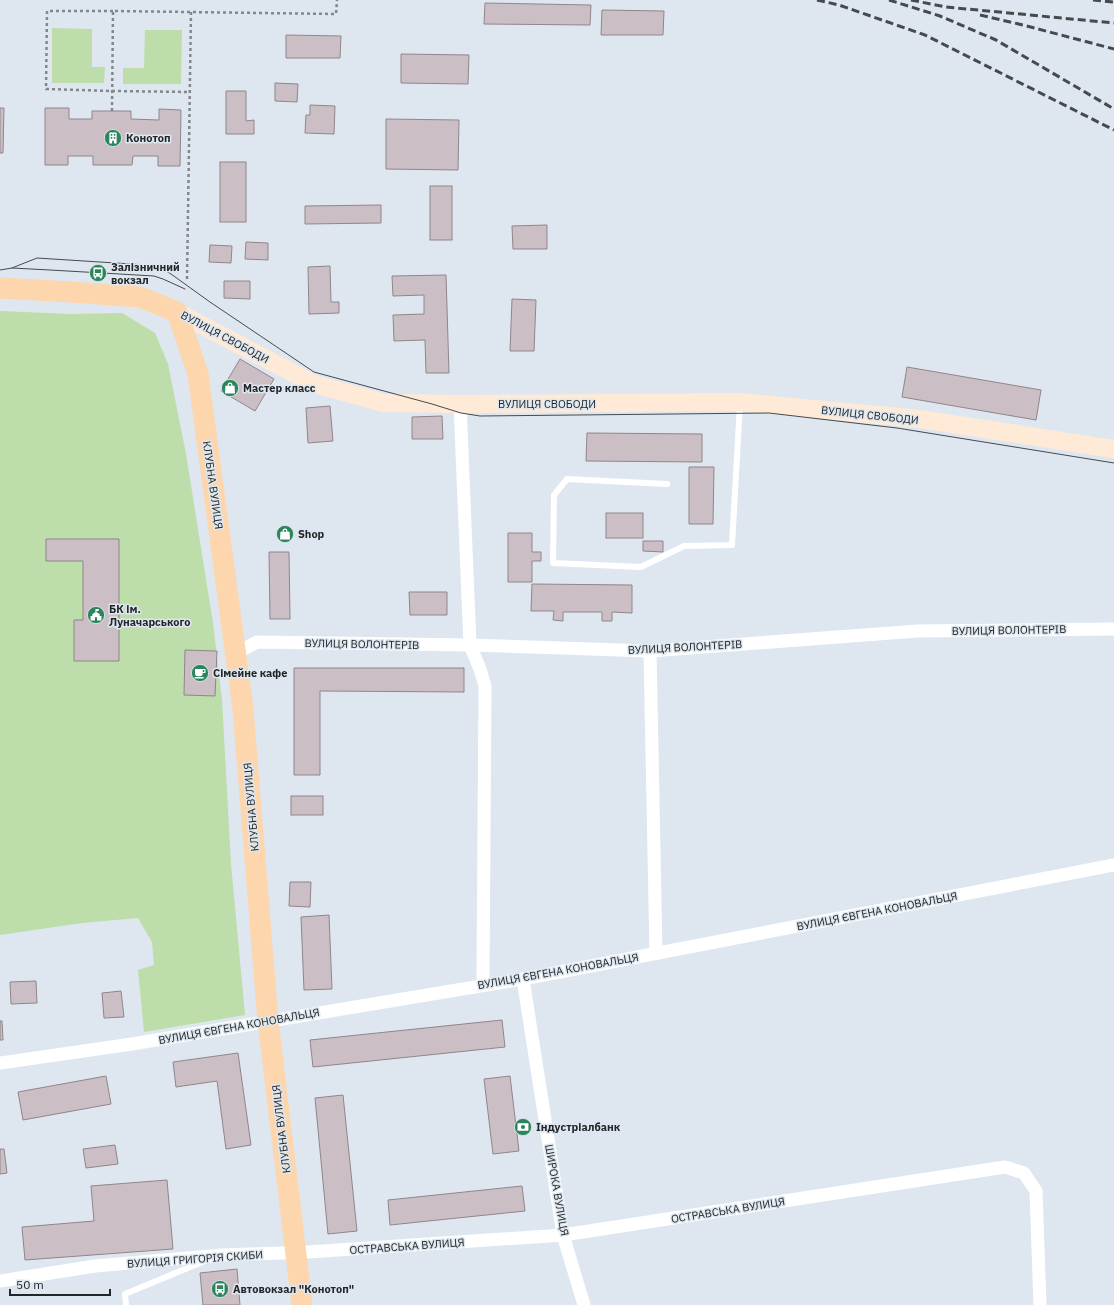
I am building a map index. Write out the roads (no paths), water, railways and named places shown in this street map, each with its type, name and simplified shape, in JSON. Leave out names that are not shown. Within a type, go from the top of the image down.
[{"type":"main road","name":"ВУЛИЦЯ СВОБОДИ","points":[[0,288],[140,297],[177,312]]},
{"type":"main road","name":"КЛУБНА ВУЛИЦЯ","points":[[177,312],[198,374],[243,709],[268,1021],[302,1305]]},
{"type":"street","name":"ВУЛИЦЯ СВОБОДИ","points":[[177,312],[314,384],[384,403],[460,404],[740,402],[920,419],[1114,449]]},
{"type":"street","points":[[460,404],[470,645],[480,669],[484,686],[483,986]]},
{"type":"street","name":"ВУЛИЦЯ ВОЛОНТЕРІВ","points":[[236,654],[258,642],[470,645],[650,651],[918,631],[1114,629]]},
{"type":"street","points":[[650,651],[656,953]]},
{"type":"street","name":"ВУЛИЦЯ ЄВГЕНА КОНОВАЛЬЦЯ","points":[[0,1063],[139,1043],[523,979],[1114,865]]},
{"type":"street","name":"ШИРОКА ВУЛИЦЯ","points":[[523,979],[563,1235],[584,1305]]},
{"type":"street","name":"ОСТРАВСЬКА ВУЛИЦЯ","points":[[296,1253],[563,1235],[1006,1167],[1024,1173],[1036,1191],[1040,1305]]},
{"type":"street","name":"ВУЛИЦЯ ГРИГОРІЯ СКИБИ","points":[[0,1281],[94,1266],[222,1255],[296,1253]]},
{"type":"lane","points":[[667,484],[566,479],[554,495],[553,564],[641,567],[684,546],[732,545],[740,402]]},
{"type":"lane","points":[[126,1305],[125,1294],[222,1255]]},
{"type":"tram line","points":[[12,268],[37,258],[159,267],[314,372],[461,413],[480,416],[769,413],[897,428],[1114,463]]},
{"type":"tram line","points":[[0,270],[12,268],[154,276],[185,289]]},
{"type":"railway","points":[[817,0],[839,5],[925,35],[1114,130]]},
{"type":"railway","points":[[889,0],[940,16],[996,40],[1114,109]]},
{"type":"railway","points":[[911,0],[946,7],[1114,23]]},
{"type":"railway","points":[[1093,0],[1114,2]]},
{"type":"railway","points":[[980,15],[1114,49]]},
{"type":"place","name":"Конотоп","points":[[113,138]]},
{"type":"place","name":"Залізничний вокзал","points":[[98,273]]},
{"type":"place","name":"Мастер класс","points":[[230,388]]},
{"type":"place","name":"Shop","points":[[285,534]]},
{"type":"place","name":"БК ім. Луначарського","points":[[96,615]]},
{"type":"place","name":"Сімейне кафе","points":[[200,673]]},
{"type":"place","name":"Індустріалбанк","points":[[523,1127]]},
{"type":"place","name":"Автовокзал \"Конотоп\"","points":[[220,1289]]}]
